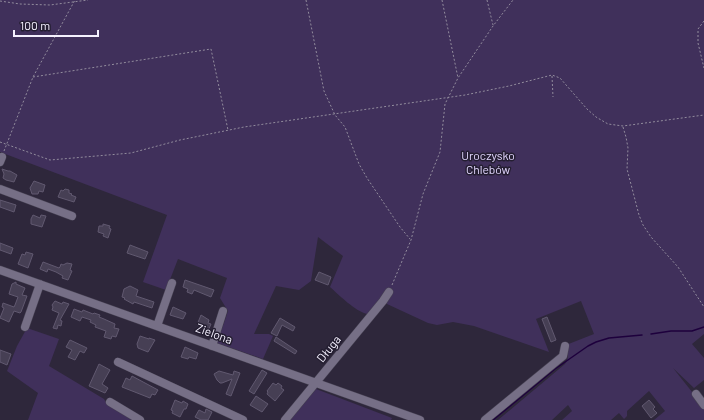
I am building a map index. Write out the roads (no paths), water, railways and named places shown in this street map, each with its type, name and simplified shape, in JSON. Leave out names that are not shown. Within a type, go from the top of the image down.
[{"type":"street","points":[[0,190],[72,216]]},
{"type":"street","name":"Zielona","points":[[0,270],[420,420]]},
{"type":"street","points":[[157,326],[172,283]]},
{"type":"street","points":[[25,326],[40,284]]},
{"type":"street","name":"Długa","points":[[285,420],[389,292]]},
{"type":"street","points":[[212,346],[223,310]]},
{"type":"street","points":[[485,420],[546,369],[558,361],[563,356],[564,346]]},
{"type":"street","points":[[118,362],[243,420]]},
{"type":"street","points":[[696,394],[704,405]]},
{"type":"street","points":[[110,402],[140,420]]},
{"type":"waterway","points":[[651,334],[671,331],[692,331],[704,327]]},
{"type":"waterway","points":[[493,420],[555,369],[588,346],[609,338],[642,335]]},
{"type":"park label","name":"Uroczysko Chlebów","points":[[488,163]]}]
